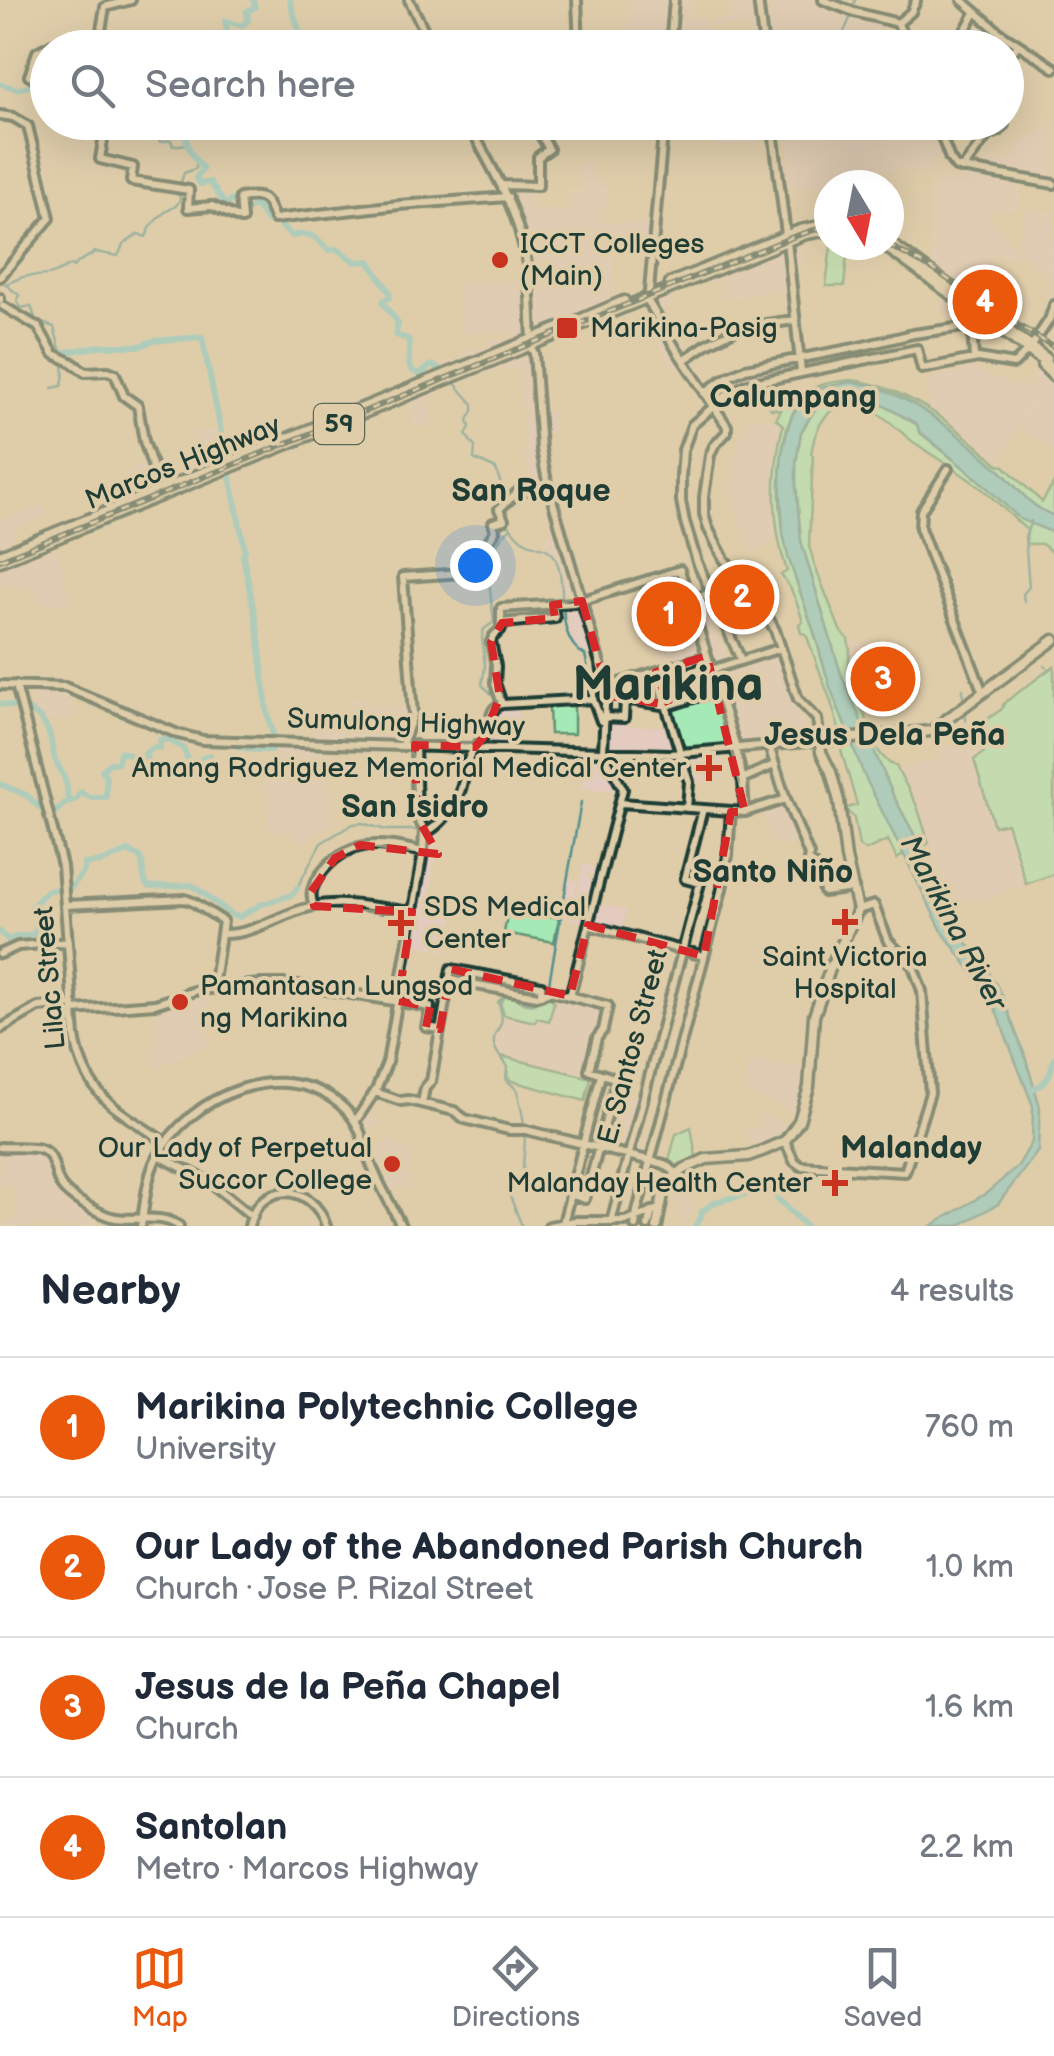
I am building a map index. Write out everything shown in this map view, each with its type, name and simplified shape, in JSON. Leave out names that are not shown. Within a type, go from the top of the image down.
[{"type":"main road","name":"Marcos Highway","points":[[0,558],[739,258],[787,235],[814,232]]},
{"type":"main road","points":[[904,257],[1054,367]]},
{"type":"main road","points":[[914,264],[1015,342],[1039,355],[1053,378]]},
{"type":"main road","points":[[657,1226],[656,1209],[678,1174],[701,1160],[752,1155],[786,1141],[799,1121],[808,1092],[812,1026],[822,988],[858,910],[846,861],[836,787],[820,752],[821,740],[931,731],[1054,640]]},
{"type":"street","points":[[101,30],[105,7],[131,0]]},
{"type":"street","points":[[408,0],[423,30]]},
{"type":"street","points":[[576,0],[578,30]]},
{"type":"street","points":[[672,30],[674,0]]},
{"type":"street","points":[[758,0],[762,30]]},
{"type":"street","points":[[823,0],[898,23]]},
{"type":"street","points":[[898,23],[917,0]]},
{"type":"street","points":[[962,0],[998,30]]},
{"type":"street","points":[[965,30],[975,13]]},
{"type":"street","points":[[898,23],[901,30]]},
{"type":"street","points":[[1024,49],[1054,68]]},
{"type":"street","points":[[0,116],[13,117],[28,126],[30,134]]},
{"type":"street","points":[[0,277],[50,218],[31,140]]},
{"type":"street","points":[[103,140],[100,159],[133,166],[130,181],[183,189],[188,208],[212,206],[242,219],[240,200],[259,195],[274,217],[507,197]]},
{"type":"street","points":[[478,140],[507,197],[528,264],[548,486],[606,687],[605,752],[623,789],[570,996]]},
{"type":"street","points":[[480,140],[507,186],[507,197]]},
{"type":"street","points":[[507,186],[538,186],[538,157],[549,149],[544,140]]},
{"type":"street","points":[[605,752],[681,754],[821,740],[817,719],[798,699],[776,632],[760,603],[724,560],[704,514],[711,452],[728,428],[648,294],[662,140]]},
{"type":"street","points":[[774,140],[801,372]]},
{"type":"street","points":[[943,140],[951,162],[962,169],[1054,184]]},
{"type":"street","points":[[962,169],[985,140]]},
{"type":"street","points":[[1,302],[38,327],[52,352],[85,372],[108,371],[117,376],[124,396],[140,410],[144,440],[162,491]]},
{"type":"street","points":[[742,660],[693,553],[682,508],[683,450],[692,425],[741,387],[917,348],[922,369],[974,358],[1014,364],[1039,355],[1054,305]]},
{"type":"street","points":[[684,360],[738,328],[795,320]]},
{"type":"street","points":[[704,393],[745,369],[971,326],[974,358]]},
{"type":"street","points":[[948,469],[921,510],[920,528],[983,693]]},
{"type":"street","points":[[402,745],[413,715],[403,577],[478,572],[478,558],[495,532],[494,523],[504,520],[500,509],[519,491],[548,486]]},
{"type":"street","points":[[502,704],[495,683],[491,642],[501,629],[501,608],[582,601],[680,570],[736,750],[746,812]]},
{"type":"street","points":[[690,603],[739,576]]},
{"type":"street","points":[[502,623],[555,618],[560,604]]},
{"type":"street","points":[[712,670],[781,648]]},
{"type":"street","points":[[603,726],[593,689],[708,656]]},
{"type":"street","points":[[656,672],[690,782],[688,808]]},
{"type":"street","name":"Sumulong Highway","points":[[0,685],[66,688],[195,739],[605,752]]},
{"type":"street","name":"Lilac Street","points":[[16,685],[60,857],[79,1059],[95,1090],[166,1143]]},
{"type":"street","points":[[604,717],[624,718],[626,699],[668,706],[718,690]]},
{"type":"street","points":[[424,831],[448,814],[461,789],[472,747],[488,728],[496,705],[593,699]]},
{"type":"street","points":[[355,1122],[375,1092],[387,1062],[423,852],[424,831],[417,817],[415,746]]},
{"type":"street","points":[[769,746],[808,860],[820,871],[824,892],[854,888]]},
{"type":"street","points":[[742,779],[774,765]]},
{"type":"street","points":[[620,803],[746,812],[786,799]]},
{"type":"street","name":"E. Santos Street","points":[[608,1223],[700,883],[685,879],[703,809]]},
{"type":"street","points":[[636,1222],[726,869],[731,811]]},
{"type":"street","points":[[314,906],[310,894],[315,882],[328,864],[349,849],[384,844],[423,852]]},
{"type":"street","points":[[66,906],[185,899],[193,902],[223,921],[213,988]]},
{"type":"street","points":[[221,934],[247,932],[314,906],[340,904],[412,912]]},
{"type":"street","points":[[786,1141],[794,1161],[801,1166],[905,1172],[929,1103],[929,1055],[921,985],[911,963],[888,941],[874,906],[858,910]]},
{"type":"street","points":[[588,925],[704,956]]},
{"type":"street","points":[[0,954],[18,946],[68,942]]},
{"type":"street","points":[[422,1103],[431,1081],[451,969],[608,1006],[588,1068],[590,1072],[617,1079],[584,1198],[569,1194]]},
{"type":"street","points":[[448,980],[537,996],[544,991]]},
{"type":"street","points":[[0,1029],[38,1007],[154,1004],[186,993],[261,984],[291,984],[430,1007],[426,1027],[440,1027]]},
{"type":"street","points":[[563,1223],[601,1075]]},
{"type":"street","points":[[142,1223],[151,1173],[166,1143],[204,1106],[229,1092],[261,1084],[291,1085],[316,1092],[342,1106],[365,1140],[373,1168],[401,1226]]},
{"type":"street","points":[[375,1092],[454,1110],[465,1119],[665,1165],[678,1174]]},
{"type":"street","points":[[0,1146],[44,1151],[68,1194],[109,1217],[142,1223],[152,1218],[170,1220],[179,1226]]},
{"type":"street","points":[[158,1155],[211,1183],[251,1221],[258,1206],[271,1196],[294,1193],[316,1205],[325,1226]]},
{"type":"street","points":[[549,1226],[575,1221],[636,1222],[656,1209]]},
{"type":"street","points":[[648,1226],[656,1209]]},
{"type":"highlighted area","points":[[582,601],[609,696],[669,705],[656,672],[707,656],[745,812],[731,812],[704,956],[588,925],[570,996],[451,969],[440,1029],[426,1027],[430,1007],[398,1001],[412,912],[314,906],[311,892],[335,858],[360,845],[438,854],[417,817],[415,745],[475,747],[483,738],[500,697],[491,642],[502,623],[555,618],[553,605]]},
{"type":"shaded area","points":[[630,0],[669,0],[666,30],[627,30]]},
{"type":"shaded area","points":[[675,0],[690,0],[688,19],[704,17],[705,30],[673,30]]},
{"type":"shaded area","points":[[756,0],[760,30],[751,30],[758,28],[748,28],[747,24],[711,26],[711,22],[731,17],[730,2]]},
{"type":"shaded area","points":[[772,0],[821,0],[882,22],[878,30],[766,30]]},
{"type":"shaded area","points":[[1054,124],[1054,182],[985,170],[984,162],[1017,157],[1012,147]]},
{"type":"shaded area","points":[[711,140],[760,140],[760,142],[711,148]]},
{"type":"shaded area","points":[[790,140],[941,140],[946,154],[931,157],[934,171],[814,170],[814,188],[786,187]]},
{"type":"shaded area","points":[[591,161],[593,178],[602,178],[607,189],[603,223],[655,225],[649,227],[649,240],[611,245],[615,301],[541,332],[537,329],[533,277],[550,274],[549,259],[530,261],[529,253],[548,251],[548,245],[538,245],[537,238],[525,238],[517,214],[518,193],[532,193],[531,209],[569,209],[570,192],[580,191],[577,166]]},
{"type":"shaded area","points":[[964,170],[1017,179],[1021,188],[1019,208],[986,213],[1017,250],[1026,208],[1054,214],[1052,308],[1046,305],[1048,279],[1019,252],[1017,257],[988,257],[987,277],[964,277],[961,281],[932,265],[932,184],[946,177],[960,189]]},
{"type":"shaded area","points":[[800,240],[803,264],[797,265],[808,381],[803,383],[801,378],[790,383],[761,385],[734,403],[728,402],[719,414],[713,405],[707,409],[698,398],[705,392],[686,364],[676,371],[647,325],[648,303],[672,292],[674,304],[660,310],[676,339],[684,343],[698,364],[698,372],[712,396],[741,376],[794,365],[783,291],[722,299],[722,282],[706,282],[706,278]]},
{"type":"shaded area","points":[[527,281],[531,337],[445,371],[444,362],[463,361],[465,349],[489,348],[488,340],[514,338],[513,332],[460,334],[459,283]]},
{"type":"shaded area","points":[[944,294],[991,329],[988,351],[980,337],[974,337],[968,317],[944,318]]},
{"type":"shaded area","points":[[542,347],[541,411],[554,411],[555,433],[542,434],[578,600],[575,589],[559,593],[556,563],[544,545],[552,533],[539,481],[531,481],[523,450],[519,369],[481,370]]},
{"type":"shaded area","points":[[1039,364],[1054,380],[1054,453],[1019,428],[1035,394],[999,466],[931,410],[925,382],[928,379],[972,367],[1013,385],[1027,385],[1034,391],[1034,374]]},
{"type":"shaded area","points":[[436,389],[437,395],[427,398],[433,424],[415,428],[408,400]]},
{"type":"shaded area","points":[[768,419],[782,425],[774,477],[778,536],[750,552],[729,491],[736,448],[746,423]]},
{"type":"shaded area","points":[[219,429],[226,460],[204,469],[194,433]]},
{"type":"shaded area","points":[[146,464],[155,488],[119,503],[114,494],[126,487],[120,476]]},
{"type":"shaded area","points":[[45,504],[48,515],[13,529],[14,545],[0,551],[0,520]]},
{"type":"shaded area","points":[[51,546],[58,553],[70,600],[48,606],[47,602],[40,603],[35,586],[20,588],[17,581],[0,586],[0,568]]},
{"type":"shaded area","points":[[676,572],[705,655],[663,669],[639,585]]},
{"type":"shaded area","points":[[704,601],[730,660],[713,666],[694,606]]},
{"type":"shaded area","points":[[580,604],[596,653],[588,655],[573,644],[569,628],[566,606]]},
{"type":"shaded area","points":[[848,639],[876,650],[872,676],[850,676]]},
{"type":"shaded area","points":[[772,651],[778,654],[808,739],[738,746],[715,671]]},
{"type":"shaded area","points":[[681,666],[691,698],[669,704],[659,672]]},
{"type":"shaded area","points":[[42,688],[60,689],[62,695],[69,695],[75,713],[68,719],[45,721],[36,712],[32,699],[21,699]]},
{"type":"shaded area","points":[[352,699],[370,700],[370,707],[411,707],[402,742],[312,740],[314,719],[350,721]]},
{"type":"shaded area","points":[[519,706],[517,746],[482,745],[496,709]]},
{"type":"shaded area","points":[[986,717],[984,752],[994,825],[1007,822],[1026,884],[982,902],[968,898],[953,904],[917,806],[898,772],[939,759],[939,751]]},
{"type":"shaded area","points":[[626,719],[627,726],[669,727],[677,751],[606,749],[607,720]]},
{"type":"shaded area","points":[[275,744],[325,745],[332,825],[315,833],[312,840],[296,842],[294,833],[270,833],[262,767],[276,765],[276,758],[281,758],[281,753],[275,753]]},
{"type":"shaded area","name":"Amang Rodriguez Memorial Medical Center","points":[[721,754],[725,777],[702,781],[696,778],[691,756]]},
{"type":"shaded area","points":[[582,755],[601,758],[619,791],[582,788],[577,759]]},
{"type":"shaded area","points":[[781,801],[797,842],[778,846],[772,840],[762,808]]},
{"type":"shaded area","points":[[439,827],[430,894],[456,900],[447,951],[409,944],[406,958],[413,959],[412,966],[405,965],[389,1063],[363,1115],[385,1124],[361,1129],[355,1119],[384,1069],[399,986],[392,984],[393,979],[400,979],[407,928],[393,926],[396,912],[409,914],[424,832],[427,835]]},
{"type":"shaded area","points":[[583,864],[599,868],[597,875],[586,874],[596,880],[585,923],[563,917],[569,879],[578,881],[577,895]]},
{"type":"shaded area","points":[[599,903],[626,910],[620,932],[592,924]]},
{"type":"shaded area","points":[[205,991],[210,999],[208,1047],[182,1055],[153,1071],[156,1006]]},
{"type":"shaded area","points":[[549,993],[607,1007],[587,1068],[591,1078],[501,1056],[495,1048],[494,1039],[504,1015],[534,1022]]},
{"type":"shaded area","points":[[749,1060],[807,1067],[807,1089],[798,1119],[786,1109],[745,1093]]},
{"type":"shaded area","points":[[614,1092],[642,1100],[629,1146],[602,1140]]},
{"type":"shaded area","points":[[762,1114],[792,1127],[788,1134],[780,1132],[775,1137],[778,1142],[770,1142],[758,1151],[757,1144],[750,1144],[746,1130],[755,1126],[757,1131]]},
{"type":"shaded area","name":"Our Lady of Perpetual Succor College","points":[[385,1134],[390,1135],[389,1142],[413,1149],[408,1170],[411,1178],[405,1188],[386,1187],[372,1159],[370,1146],[386,1144]]},
{"type":"shaded area","points":[[13,1149],[16,1153],[20,1149],[45,1154],[52,1162],[61,1190],[98,1214],[93,1226],[0,1226],[0,1222],[18,1218],[13,1187],[0,1187],[0,1150]]},
{"type":"shaded area","points":[[679,1176],[682,1181],[688,1177],[692,1184],[686,1188],[695,1206],[682,1225],[672,1190]]},
{"type":"green space","points":[[829,260],[847,260],[844,286],[826,286]]},
{"type":"green space","points":[[851,380],[872,384],[892,391],[931,411],[1004,466],[1042,502],[1054,483],[1054,516],[1029,501],[984,456],[934,417],[898,396],[863,383],[844,383],[810,393],[795,408],[788,424],[780,482],[782,520],[793,571],[843,720],[904,854],[897,859],[888,840],[866,850],[859,846],[854,818],[846,810],[857,805],[841,750],[846,744],[845,736],[840,732],[806,634],[801,633],[799,624],[803,622],[795,597],[781,575],[787,571],[778,535],[775,498],[783,425],[776,419],[781,410],[770,407],[792,404],[819,386]]},
{"type":"green space","points":[[852,397],[883,405],[917,425],[919,432],[1020,519],[1054,533],[1054,554],[1042,544],[1026,544],[1027,530],[987,493],[866,408],[842,406],[825,417],[819,428],[811,454],[809,546],[840,630],[848,639],[848,669],[873,739],[879,752],[896,766],[917,806],[929,843],[921,847],[893,795],[841,674],[801,541],[796,463],[801,432],[818,405]]},
{"type":"green space","points":[[1054,666],[1054,874],[1026,884],[1007,823],[994,826],[974,760],[984,752],[986,720]]},
{"type":"green space","points":[[717,696],[733,747],[682,750],[670,709]]},
{"type":"green space","points":[[574,705],[574,734],[550,734],[549,706]]},
{"type":"green space","points":[[508,909],[559,918],[554,942],[504,933]]},
{"type":"green space","points":[[508,993],[527,1004],[548,995],[554,1002],[549,1021],[504,1015],[500,1003]]},
{"type":"green space","points":[[501,1056],[591,1078],[585,1101],[512,1081]]},
{"type":"green space","points":[[691,1127],[696,1156],[676,1168],[668,1164],[676,1134]]},
{"type":"water","name":"Marikina River","points":[[851,382],[889,392],[928,414],[982,454],[1029,500],[1054,516],[1054,533],[1020,519],[919,431],[917,424],[867,399],[827,400],[814,410],[801,432],[796,485],[801,541],[841,674],[893,795],[968,944],[1001,993],[1040,1107],[1038,1151],[998,1204],[958,1226],[931,1226],[988,1192],[1018,1166],[1032,1142],[1033,1106],[991,998],[942,931],[864,775],[830,687],[788,557],[780,480],[789,424],[808,393]]},
{"type":"waterway","points":[[226,30],[225,21],[239,25],[248,20],[247,11],[255,7],[253,0]]},
{"type":"waterway","points":[[290,0],[299,30]]},
{"type":"waterway","points":[[845,30],[855,0]]},
{"type":"waterway","points":[[0,84],[18,89],[30,86]]},
{"type":"waterway","points":[[159,140],[171,140]]},
{"type":"waterway","points":[[171,140],[173,146],[186,144]]},
{"type":"waterway","points":[[187,140],[203,169],[196,178],[201,184],[210,182],[224,203],[241,201],[248,209],[256,205],[267,221],[279,224],[292,236],[312,236],[328,250],[337,249],[356,262],[369,261],[390,293],[383,303],[398,323],[396,335],[408,339],[411,369],[421,374],[431,365],[443,371]]},
{"type":"waterway","points":[[180,185],[184,173],[195,169],[197,163]]},
{"type":"waterway","points":[[52,388],[62,386],[64,373],[54,327],[36,321],[31,306],[21,308],[19,295],[5,284],[73,267],[95,252],[118,256],[123,245],[138,234],[146,237],[158,218],[177,205],[178,192]]},
{"type":"waterway","points":[[61,353],[202,337],[245,550],[274,738]]},
{"type":"waterway","points":[[452,380],[473,404],[466,435],[475,447],[474,459],[496,469],[502,488],[499,507]]},
{"type":"waterway","points":[[506,519],[520,538],[548,550],[554,557],[560,573],[565,626],[575,648],[585,655],[592,687]]},
{"type":"waterway","points":[[1024,601],[1023,594],[1029,587],[1025,537],[1031,521]]},
{"type":"waterway","points":[[488,715],[496,703],[482,685],[482,637],[484,629],[494,622],[489,572],[494,549],[510,529]]},
{"type":"waterway","points":[[1044,666],[1049,669]]},
{"type":"waterway","points":[[963,689],[963,703]]},
{"type":"waterway","points":[[0,704],[24,709],[42,720],[71,801]]},
{"type":"waterway","points":[[966,710],[966,721]]},
{"type":"waterway","points":[[0,784],[26,795],[52,816],[81,792],[90,797],[106,797],[102,770],[110,763],[118,763],[120,752],[142,764],[147,759],[145,753],[160,748],[160,740],[169,740],[183,748],[190,764],[210,755]]},
{"type":"waterway","points":[[239,747],[256,750]]},
{"type":"waterway","points":[[259,750],[272,750]]},
{"type":"waterway","points":[[441,818],[461,776]]},
{"type":"waterway","points":[[548,989],[581,802]]},
{"type":"waterway","points":[[297,888],[321,843],[353,824],[386,830],[423,830]]},
{"type":"waterway","points":[[0,932],[9,941],[35,934],[38,920],[31,908],[48,891],[71,888],[84,871],[84,864],[128,851],[141,857],[144,877]]},
{"type":"waterway","points":[[144,878],[150,887],[192,885],[239,917],[262,904],[292,895],[297,888]]},
{"type":"waterway","points":[[508,992],[498,1002],[502,1018],[494,1044],[507,1067],[506,1079],[518,1091],[523,1121],[523,1177],[507,1189],[522,1226]]},
{"type":"waterway","points":[[515,994],[533,1004],[545,996]]},
{"type":"waterway","points":[[1032,1089],[1048,1077],[1054,1058]]},
{"type":"waterway","points":[[695,1226],[702,1211],[716,1202],[764,1189],[806,1226]]},
{"type":"waterway","points":[[147,1212],[172,1215]]},
{"type":"waterway","points":[[128,1226],[129,1222]]},
{"type":"railway","points":[[0,560],[814,230]]},
{"type":"railway","points":[[904,254],[1054,347]]},
{"type":"place","name":"ICCT Colleges (Main)","points":[[500,260]]},
{"type":"place","name":"Santolan","points":[[985,302]]},
{"type":"place","name":"Marikina-Pasig","points":[[567,328]]},
{"type":"place","name":"Our Lady of the Abandoned Parish Church","points":[[742,597]]},
{"type":"place","name":"Marikina Polytechnic College","points":[[669,614]]},
{"type":"place","name":"Jesus de la Peña Chapel","points":[[883,679]]},
{"type":"place","name":"Amang Rodriguez Memorial Medical Center","points":[[709,768]]},
{"type":"place","name":"Saint Victoria Hospital","points":[[845,922]]},
{"type":"place","name":"SDS Medical Center","points":[[401,923]]},
{"type":"place","name":"Pamantasan Lungsod ng Marikina","points":[[180,1002]]},
{"type":"place","name":"Our Lady of Perpetual Succor College","points":[[392,1164]]},
{"type":"place","name":"Malanday Health Center","points":[[835,1183]]},
{"type":"district","name":"Calumpang","points":[[793,397]]},
{"type":"district","name":"San Roque","points":[[531,491]]},
{"type":"district","name":"Marikina","points":[[668,685]]},
{"type":"district","name":"Jesus Dela Peña","points":[[885,735]]},
{"type":"district","name":"San Isidro","points":[[415,807]]},
{"type":"district","name":"Santo Niño","points":[[773,872]]},
{"type":"district","name":"Malanday","points":[[911,1148]]}]
